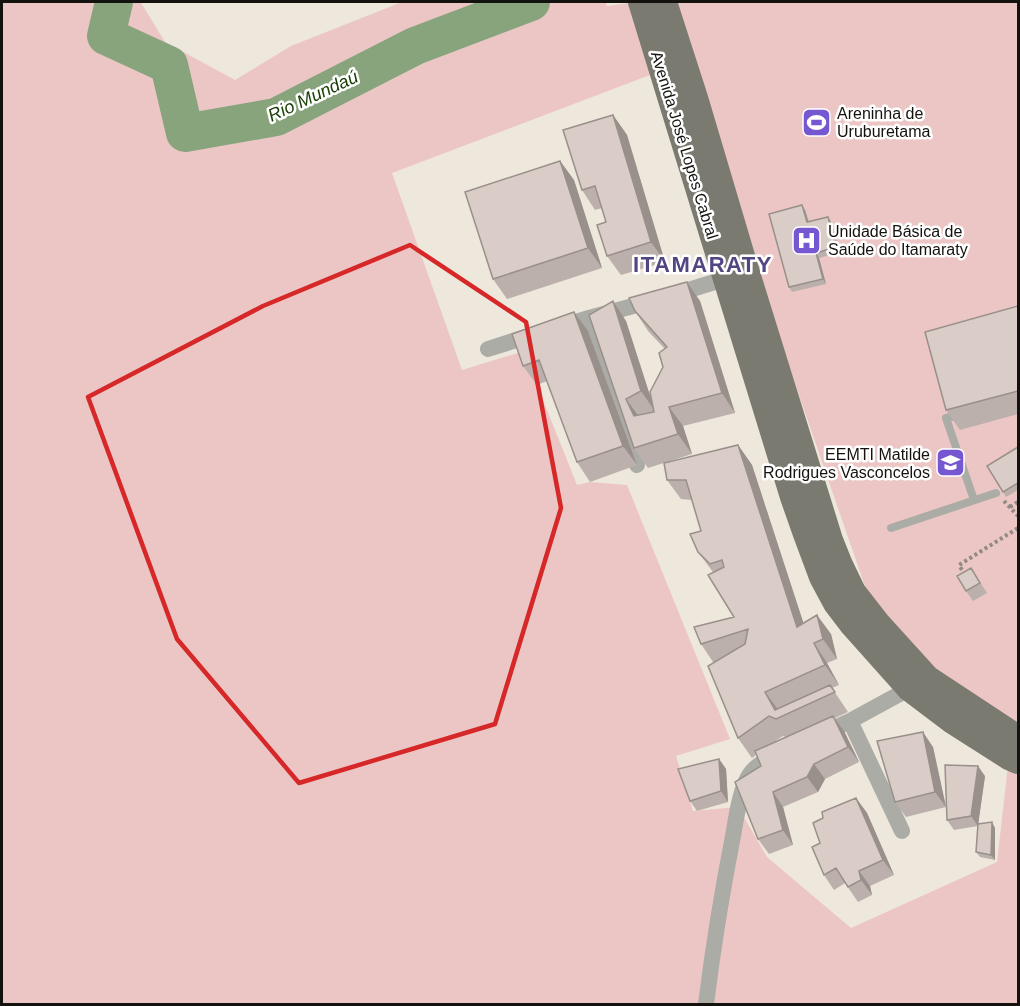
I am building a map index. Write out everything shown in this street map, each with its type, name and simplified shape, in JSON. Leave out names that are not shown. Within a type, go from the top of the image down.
[{"type":"main road","name":"Avenida José Lopes Cabral","points":[[641,2],[736,276],[780,416],[853,592],[919,683],[951,720],[1018,761]]},
{"type":"main road","name":"Avenida José Lopes Cabral","points":[[664,2],[695,98],[736,276]]},
{"type":"main road","name":"Avenida José Lopes Cabral","points":[[919,683],[1018,738]]},
{"type":"street","points":[[488,349],[736,276]]},
{"type":"street","points":[[589,318],[637,465]]},
{"type":"street","points":[[706,1005],[738,807],[750,774],[763,761],[850,721],[919,683]]},
{"type":"street","points":[[850,721],[902,831]]},
{"type":"lane","points":[[956,416],[946,418],[974,500]]},
{"type":"lane","points":[[891,528],[996,493]]},
{"type":"path","points":[[1010,507],[1018,502]]},
{"type":"path","points":[[970,584],[959,565],[1018,528]]},
{"type":"highlighted area","points":[[410,245],[526,322],[561,508],[495,724],[299,783],[177,639],[88,397],[263,306]]},
{"type":"shaded area","points":[[2,2],[141,2],[165,42],[235,80],[291,46],[402,2],[606,2],[607,6],[636,2],[1018,2],[1018,736],[878,624],[684,62],[392,173],[462,370],[521,352],[537,385],[577,485],[590,482],[627,485],[730,739],[676,756],[693,811],[738,807],[767,857],[851,928],[997,862],[1009,757],[1018,757],[1018,1004],[2,1004]]},
{"type":"building","points":[[613,115],[651,242],[607,256],[597,225],[606,222],[595,186],[582,190],[563,130]]},
{"type":"building","points":[[560,161],[588,248],[493,279],[465,192]]},
{"type":"building","name":"Unidade Básica de Saúde do Itamaraty","points":[[802,205],[807,222],[828,217],[836,247],[816,253],[823,279],[789,287],[769,214]]},
{"type":"building","points":[[687,282],[722,393],[669,407],[678,434],[634,448],[589,315],[613,301],[641,391],[626,399],[634,416],[654,412],[650,392],[663,367],[659,353],[667,347],[635,311],[629,298]]},
{"type":"building","points":[[1018,306],[1018,391],[946,410],[925,332]]},
{"type":"building","points":[[574,312],[623,446],[577,462],[539,360],[523,366],[512,334]]},
{"type":"building","points":[[738,445],[797,627],[817,615],[823,639],[814,643],[825,665],[765,692],[775,710],[830,685],[835,692],[776,719],[769,716],[738,738],[708,666],[745,644],[748,629],[701,644],[694,627],[734,617],[708,575],[724,567],[722,560],[710,564],[698,552],[690,534],[701,531],[686,480],[667,480],[664,463]]},
{"type":"building","points":[[1018,447],[1018,483],[1003,492],[987,466]]},
{"type":"building","points":[[971,568],[980,583],[966,591],[957,576]]},
{"type":"building","points":[[833,716],[848,747],[814,764],[807,777],[773,792],[783,830],[758,839],[735,782],[761,766],[755,751]]},
{"type":"building","points":[[923,732],[935,792],[895,802],[877,741]]},
{"type":"building","points":[[719,759],[721,791],[690,801],[678,769]]},
{"type":"building","points":[[945,765],[978,766],[971,816],[947,820]]},
{"type":"building","points":[[856,798],[883,860],[859,871],[861,880],[848,887],[836,868],[824,875],[812,847],[820,843],[813,823],[823,818],[822,812]]},
{"type":"building","points":[[992,822],[991,855],[976,852],[978,824]]},
{"type":"waterway","name":"Rio Mundaú","points":[[114,2],[106,36],[169,65],[185,133],[276,117],[415,46],[531,2]]},
{"type":"place","name":"Areninha de Uruburetama","points":[[816,122]]},
{"type":"place","name":"Unidade Básica de Saúde do Itamaraty","points":[[807,240]]},
{"type":"place","name":"EEMTI Matilde Rodrigues Vasconcelos","points":[[951,463]]},
{"type":"district","name":"ITAMARATY","points":[[703,264]]}]
